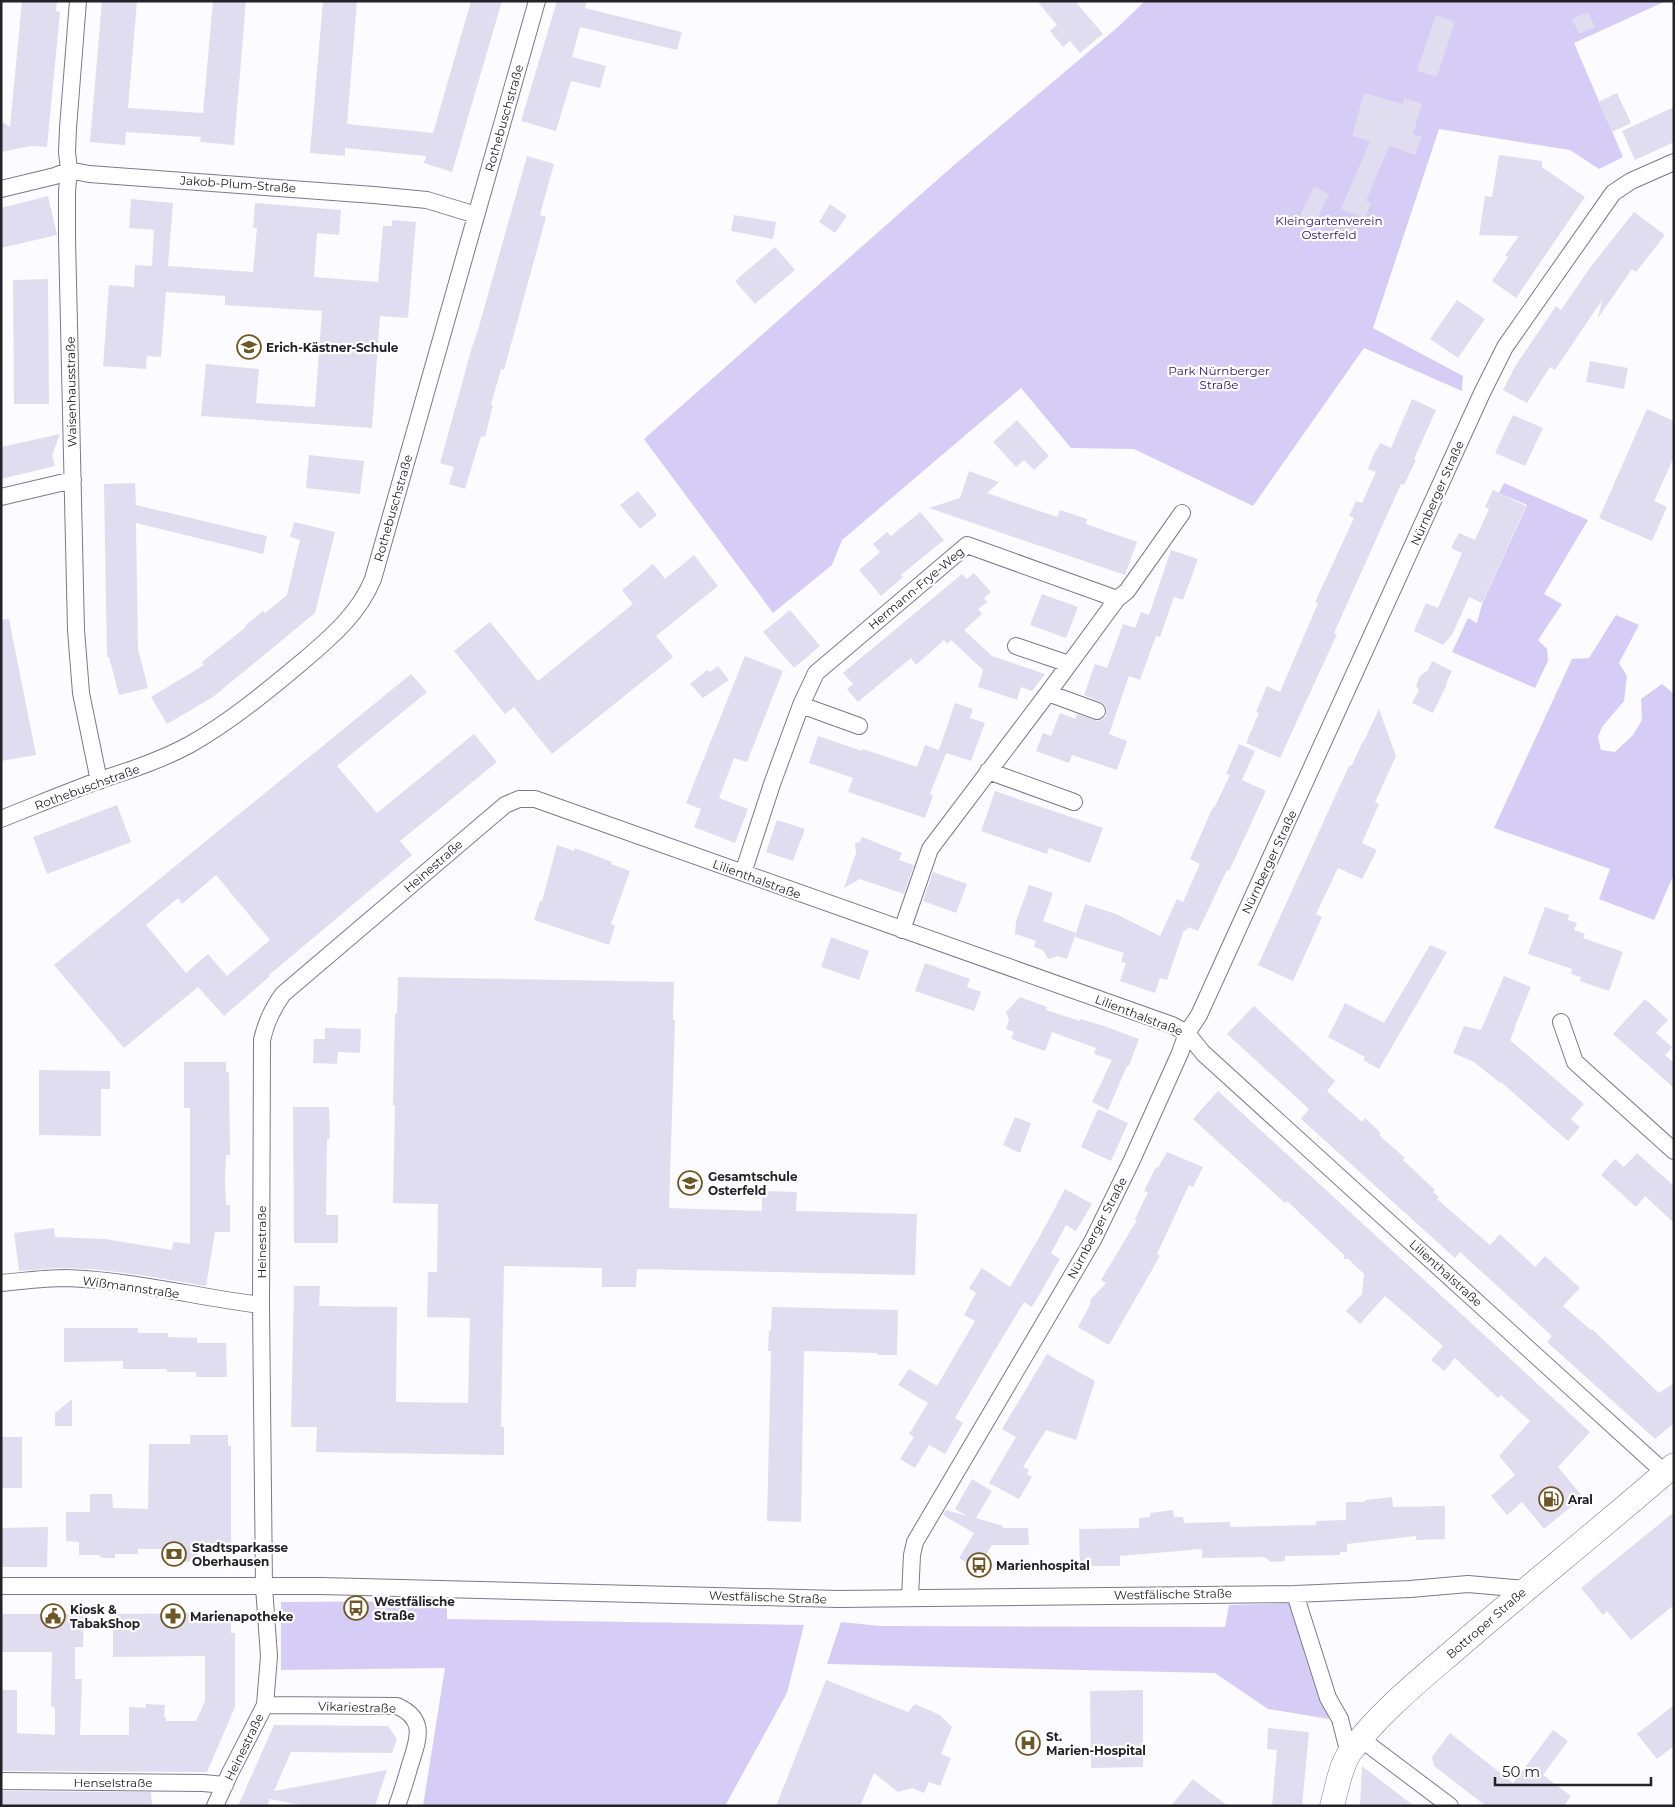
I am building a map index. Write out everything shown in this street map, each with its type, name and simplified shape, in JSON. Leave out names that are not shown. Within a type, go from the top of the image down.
[{"type":"main road","name":"Bottroper Straße","points":[[1332,1806],[1342,1768],[1355,1746],[1401,1696],[1669,1469]]},
{"type":"street","name":"Waisenhausstraße","points":[[78,1],[67,152],[69,170],[67,238],[78,661],[80,693],[99,781]]},
{"type":"street","name":"Rothebuschstraße","points":[[1,819],[99,781],[145,766],[187,746],[226,723],[327,641],[359,606],[373,579],[537,1]]},
{"type":"street","name":"Nürnberger Straße","points":[[910,1597],[912,1555],[916,1542],[1093,1240],[1132,1160],[1180,1053],[1187,1033],[1207,998],[1482,393],[1506,348],[1613,192],[1631,181],[1674,162]]},
{"type":"street","name":"Jakob-Plum-Straße","points":[[1,189],[55,176],[69,170],[89,174],[427,200],[476,215]]},
{"type":"street","points":[[1,498],[74,480]]},
{"type":"street","points":[[902,930],[930,849],[1117,599],[1126,591],[1182,513]]},
{"type":"street","name":"Hermann-Frye-Weg","points":[[743,874],[772,784],[801,705],[816,673],[967,545],[1117,599]]},
{"type":"street","points":[[1016,646],[1069,664]]},
{"type":"street","points":[[1048,693],[1097,711]]},
{"type":"street","points":[[801,705],[859,726]]},
{"type":"street","points":[[988,771],[1074,802]]},
{"type":"street","name":"Heinestraße","points":[[216,1806],[265,1705],[269,1656],[264,1587],[261,1305],[262,1040],[269,1016],[283,994],[505,805],[519,799],[535,799]]},
{"type":"street","name":"Lilienthalstraße","points":[[535,799],[1163,1022],[1187,1033],[1203,1053],[1669,1469]]},
{"type":"street","points":[[1561,1022],[1575,1062],[1674,1151]]},
{"type":"street","name":"Wißmannstraße","points":[[1,1283],[64,1278],[104,1281],[218,1300],[261,1305]]},
{"type":"street","name":"Westfälische Straße","points":[[1,1586],[421,1588],[838,1599],[1295,1594],[1410,1589],[1468,1584],[1525,1590]]},
{"type":"street","points":[[1295,1594],[1328,1698],[1355,1746],[1450,1806]]},
{"type":"street","name":"Vikariestraße","points":[[265,1705],[397,1706],[406,1710],[415,1722],[418,1737],[397,1806]]},
{"type":"street","name":"Henselstraße","points":[[1,1781],[203,1783],[225,1785]]},
{"type":"green space","points":[[1145,1],[1666,1],[1574,43],[1623,157],[1599,169],[1570,150],[1439,129],[1373,328],[1463,376],[1462,391],[1364,348],[1253,506],[1134,449],[1071,448],[1021,388],[842,540],[832,565],[773,613],[644,439],[953,166],[1118,27]]},
{"type":"green space","points":[[1504,483],[1588,520],[1544,594],[1562,604],[1538,640],[1547,649],[1548,661],[1535,688],[1452,652],[1468,618],[1477,623],[1482,604],[1527,505],[1499,493]]},
{"type":"green space","points":[[1616,615],[1639,625],[1619,663],[1627,676],[1624,701],[1602,727],[1598,737],[1601,750],[1615,752],[1633,735],[1642,720],[1641,699],[1662,684],[1674,694],[1674,874],[1654,920],[1599,899],[1610,869],[1494,828],[1572,659],[1589,658]]},
{"type":"green space","points":[[447,1601],[447,1619],[804,1625],[787,1693],[725,1806],[423,1806],[445,1668],[281,1670],[281,1602]]},
{"type":"green space","points":[[1294,1603],[1329,1719],[1268,1709],[1215,1673],[827,1664],[841,1622],[881,1626],[1225,1627],[1229,1605]]},
{"type":"building","points":[[22,1],[57,1],[56,11],[60,12],[47,147],[31,146],[1,152],[1,121],[10,127]]},
{"type":"building","points":[[102,1],[137,1],[128,108],[203,113],[213,1],[246,1],[234,145],[200,142],[201,137],[126,132],[125,145],[90,142]]},
{"type":"building","points":[[323,1],[357,1],[347,124],[433,133],[471,1],[502,1],[452,172],[424,163],[426,156],[345,148],[345,156],[310,153]]},
{"type":"building","points":[[557,1],[587,1],[585,8],[682,32],[677,50],[580,27],[572,57],[606,66],[600,88],[571,81],[556,131],[521,121]]},
{"type":"building","points":[[1037,1],[1075,1],[1103,34],[1080,53],[1070,41],[1063,47],[1050,31],[1057,25]]},
{"type":"building","points":[[1588,12],[1595,27],[1579,34],[1572,19]]},
{"type":"building","points":[[1436,15],[1455,22],[1437,77],[1417,71]]},
{"type":"building","points":[[1364,93],[1403,104],[1404,98],[1422,104],[1413,134],[1422,137],[1415,155],[1389,146],[1366,201],[1371,203],[1365,218],[1341,209],[1370,141],[1352,136]]},
{"type":"building","points":[[1617,93],[1631,123],[1612,132],[1598,102]]},
{"type":"building","points":[[1674,107],[1674,142],[1635,160],[1622,131]]},
{"type":"building","points":[[1499,155],[1542,161],[1542,167],[1585,197],[1516,298],[1492,281],[1508,257],[1505,255],[1519,236],[1479,235],[1485,196],[1492,197]]},
{"type":"building","points":[[527,156],[554,164],[540,215],[546,217],[504,370],[501,369],[491,405],[493,405],[485,437],[481,436],[465,489],[449,484],[454,467],[440,463]]},
{"type":"building","points":[[1314,187],[1329,194],[1315,223],[1300,216]]},
{"type":"building","points":[[48,196],[57,235],[1,248],[1,208]]},
{"type":"building","points":[[131,199],[173,203],[168,266],[253,272],[257,228],[253,228],[255,203],[341,210],[339,235],[317,233],[314,277],[378,282],[383,226],[392,226],[392,220],[416,222],[408,318],[380,316],[372,428],[201,416],[206,364],[259,369],[256,403],[315,407],[322,311],[225,305],[225,296],[166,292],[161,357],[147,356],[146,369],[103,366],[109,285],[134,287],[135,265],[152,266],[154,230],[129,228]]},
{"type":"building","points":[[830,204],[847,216],[835,233],[819,222]]},
{"type":"building","points":[[1634,212],[1665,235],[1636,272],[1632,269],[1598,318],[1602,300],[1555,370],[1550,367],[1527,403],[1503,390],[1516,365],[1556,306],[1561,310],[1592,265]]},
{"type":"building","points":[[734,215],[776,222],[773,239],[731,231]]},
{"type":"building","points":[[775,247],[795,270],[755,304],[735,281]]},
{"type":"building","points":[[48,279],[49,404],[14,404],[13,280]]},
{"type":"building","points":[[1457,300],[1485,319],[1458,358],[1430,339]]},
{"type":"building","points":[[1590,361],[1628,368],[1624,389],[1586,382]]},
{"type":"building","points":[[1412,399],[1436,410],[1414,459],[1416,460],[1404,485],[1401,484],[1334,633],[1337,634],[1280,758],[1246,743],[1259,713],[1256,712],[1267,686],[1280,692],[1318,603],[1315,602],[1354,518],[1349,516],[1356,501],[1362,503],[1376,472],[1368,469],[1372,458],[1380,443],[1391,448]]},
{"type":"building","points":[[1647,409],[1674,421],[1674,457],[1654,501],[1667,507],[1652,541],[1599,518]]},
{"type":"building","points":[[1513,415],[1543,428],[1525,466],[1495,453]]},
{"type":"building","points":[[1017,420],[1049,456],[1034,470],[1024,460],[1016,467],[993,442]]},
{"type":"building","points":[[60,434],[52,455],[55,466],[1,479],[1,447]]},
{"type":"building","points":[[309,455],[364,461],[360,494],[306,488]]},
{"type":"building","points":[[969,471],[999,482],[987,493],[1057,517],[1060,510],[1087,519],[1086,524],[1137,542],[1125,575],[929,508],[960,498]]},
{"type":"building","points":[[135,483],[136,505],[267,536],[263,554],[136,523],[138,649],[148,688],[119,695],[109,657],[107,657],[104,484]]},
{"type":"building","points":[[1493,490],[1526,506],[1482,603],[1469,597],[1452,635],[1443,645],[1414,631],[1426,603],[1438,608],[1462,553],[1451,548],[1459,533],[1475,540],[1489,509],[1485,507]]},
{"type":"building","points":[[638,491],[657,515],[640,529],[620,505]]},
{"type":"building","points":[[920,512],[944,540],[901,575],[903,577],[881,596],[859,570],[880,552],[873,544],[887,532],[891,536]]},
{"type":"building","points":[[294,522],[335,532],[315,613],[213,697],[167,724],[151,697],[204,665],[202,662],[263,611],[265,613],[287,595],[300,540],[290,537]]},
{"type":"building","points":[[1171,550],[1198,559],[1183,600],[1174,597],[1160,637],[1156,636],[1140,680],[1129,676],[1109,734],[1127,741],[1117,770],[1072,755],[1069,763],[1036,751],[1043,733],[1051,736],[1060,713],[1075,719],[1077,714],[1098,721],[1106,715],[1107,709],[1104,704],[1084,695],[1095,664],[1107,668],[1123,624],[1135,628],[1141,612],[1149,615]]},
{"type":"building","points":[[694,555],[718,586],[656,636],[673,657],[552,754],[514,707],[505,714],[454,651],[490,622],[538,681],[633,604],[622,590],[653,564],[665,579]]},
{"type":"building","points":[[974,573],[991,592],[984,598],[987,602],[978,609],[982,614],[964,630],[992,656],[1045,674],[1032,691],[1021,687],[1017,700],[978,687],[983,670],[951,640],[947,644],[944,640],[916,665],[911,658],[858,702],[847,689],[853,684],[843,673],[962,574],[967,579]]},
{"type":"building","points":[[1042,594],[1078,607],[1066,638],[1030,625]]},
{"type":"building","points":[[790,610],[820,646],[794,668],[763,632]]},
{"type":"building","points":[[9,619],[36,755],[1,761],[1,620]]},
{"type":"building","points":[[745,656],[783,671],[747,762],[734,758],[719,798],[748,809],[735,843],[694,827],[701,809],[686,803]]},
{"type":"building","points":[[1432,661],[1452,671],[1433,713],[1412,703],[1419,690],[1416,686],[1420,676],[1428,670]]},
{"type":"building","points":[[718,666],[729,680],[703,698],[690,684],[707,670],[710,672]]},
{"type":"building","points":[[411,674],[427,692],[337,766],[377,813],[474,734],[497,762],[400,841],[412,855],[269,975],[224,1016],[198,987],[124,1048],[54,965]],"holes":[[[216,875],[270,940],[227,976],[208,954],[186,973],[146,925],[178,898],[182,904]]]},
{"type":"building","points":[[955,703],[973,709],[970,718],[985,723],[971,761],[946,753],[930,794],[933,796],[925,818],[848,792],[853,778],[809,763],[818,736],[917,767],[925,745],[939,750]]},
{"type":"building","points":[[1379,709],[1396,756],[1375,802],[1379,804],[1362,843],[1377,850],[1362,879],[1338,868],[1316,914],[1322,917],[1293,981],[1258,965],[1349,766],[1352,765]]},
{"type":"building","points":[[1239,744],[1255,751],[1242,780],[1266,791],[1229,871],[1227,870],[1198,931],[1188,927],[1186,931],[1184,930],[1167,980],[1160,978],[1155,993],[1120,981],[1126,963],[1121,962],[1124,953],[1075,937],[1085,904],[1116,914],[1160,936],[1177,899],[1183,902],[1200,864],[1190,859],[1213,807],[1230,775],[1226,774]]},
{"type":"building","points":[[995,791],[1103,828],[1090,863],[1049,848],[1047,854],[981,831]]},
{"type":"building","points":[[117,805],[131,842],[47,874],[33,837]]},
{"type":"building","points":[[777,820],[805,829],[793,861],[766,852]]},
{"type":"building","points":[[862,837],[902,853],[899,860],[914,865],[904,894],[860,879],[844,888],[856,853],[855,843],[860,842]]},
{"type":"building","points":[[557,845],[574,851],[575,848],[630,871],[611,924],[615,926],[609,945],[534,920],[540,901],[542,901]]},
{"type":"building","points":[[933,872],[967,884],[956,913],[923,901]]},
{"type":"building","points":[[1029,885],[1053,893],[1043,921],[1076,933],[1067,959],[1058,956],[1048,959],[1043,950],[1034,947],[1036,941],[1015,934],[1016,921]]},
{"type":"building","points":[[1545,907],[1569,915],[1568,920],[1577,923],[1574,930],[1585,934],[1583,938],[1623,952],[1609,991],[1580,981],[1581,977],[1571,974],[1572,969],[1528,954]]},
{"type":"building","points":[[831,937],[869,951],[859,980],[821,967]]},
{"type":"building","points":[[1430,945],[1447,952],[1379,1069],[1363,1060],[1365,1057],[1328,1037],[1345,1003],[1384,1023]]},
{"type":"building","points":[[925,963],[970,979],[967,987],[981,992],[974,1011],[915,991]]},
{"type":"building","points":[[1504,976],[1531,987],[1510,1040],[1584,1104],[1571,1119],[1580,1127],[1568,1141],[1501,1082],[1474,1062],[1453,1053],[1464,1026],[1481,1030]]},
{"type":"building","points":[[398,977],[674,982],[673,1020],[675,1020],[669,1208],[762,1211],[762,1191],[797,1192],[796,1211],[917,1214],[915,1275],[637,1269],[636,1287],[602,1287],[602,1268],[504,1266],[501,1427],[504,1427],[504,1455],[316,1452],[317,1427],[291,1427],[294,1286],[320,1286],[319,1306],[397,1307],[396,1402],[468,1403],[470,1318],[427,1317],[428,1272],[437,1272],[438,1204],[393,1203],[395,1014],[397,1014]]},
{"type":"building","points":[[1020,997],[1047,1007],[1046,1010],[1080,1021],[1080,1019],[1104,1026],[1139,1039],[1129,1066],[1127,1066],[1108,1110],[1092,1102],[1112,1060],[1094,1054],[1096,1048],[1052,1032],[1045,1051],[1011,1038],[1014,1032],[1006,1029],[1009,1020],[1006,1012]]},
{"type":"building","points":[[1645,999],[1668,1020],[1656,1033],[1672,1047],[1665,1055],[1674,1063],[1674,1088],[1613,1034]]},
{"type":"building","points":[[1254,1006],[1335,1081],[1327,1091],[1362,1122],[1365,1118],[1381,1133],[1379,1135],[1405,1158],[1403,1160],[1435,1190],[1433,1192],[1439,1197],[1437,1199],[1490,1245],[1500,1234],[1535,1267],[1545,1256],[1580,1288],[1563,1306],[1592,1329],[1659,1393],[1674,1383],[1674,1423],[1655,1439],[1547,1342],[1552,1336],[1460,1252],[1455,1258],[1301,1119],[1309,1109],[1227,1034]]},
{"type":"building","points":[[325,1028],[361,1029],[360,1053],[338,1052],[337,1064],[313,1063],[314,1039],[325,1039]]},
{"type":"building","points":[[184,1062],[226,1062],[226,1072],[229,1072],[230,1155],[226,1155],[225,1180],[226,1205],[230,1205],[230,1232],[215,1232],[206,1286],[92,1269],[58,1268],[19,1271],[14,1233],[54,1228],[55,1237],[105,1239],[172,1250],[173,1242],[190,1244],[190,1108],[184,1108]]},
{"type":"building","points":[[39,1070],[110,1071],[110,1089],[101,1089],[101,1136],[39,1135]]},
{"type":"building","points":[[1218,1091],[1590,1432],[1558,1467],[1583,1497],[1544,1529],[1522,1502],[1507,1515],[1491,1496],[1515,1475],[1499,1456],[1530,1421],[1501,1395],[1498,1398],[1455,1358],[1444,1371],[1431,1360],[1443,1346],[1385,1296],[1360,1324],[1346,1311],[1362,1294],[1364,1274],[1348,1259],[1344,1259],[1344,1255],[1287,1201],[1285,1203],[1193,1119]]},
{"type":"building","points":[[293,1107],[329,1107],[330,1139],[327,1139],[326,1215],[338,1215],[338,1243],[294,1243]]},
{"type":"building","points":[[1098,1109],[1128,1123],[1111,1161],[1081,1147]]},
{"type":"building","points":[[1015,1117],[1031,1123],[1020,1153],[1003,1145]]},
{"type":"building","points":[[1167,1152],[1203,1167],[1193,1187],[1189,1185],[1157,1254],[1160,1256],[1109,1345],[1078,1327],[1090,1305],[1091,1299],[1106,1283],[1101,1280],[1137,1220],[1135,1219],[1148,1192],[1144,1191],[1156,1167],[1158,1168]]},
{"type":"building","points":[[1637,1153],[1674,1186],[1674,1223],[1645,1196],[1636,1207],[1601,1175],[1615,1159],[1624,1167]]},
{"type":"building","points":[[1065,1189],[1092,1204],[1076,1231],[1066,1225],[1051,1253],[1060,1259],[1032,1307],[1024,1302],[995,1350],[955,1418],[963,1423],[945,1454],[929,1445],[915,1468],[900,1459],[914,1437],[909,1434],[928,1403],[898,1385],[909,1369],[937,1386],[975,1321],[964,1315],[976,1293],[969,1288],[982,1268],[1010,1287]]},
{"type":"building","points":[[772,1307],[898,1310],[897,1355],[804,1351],[801,1522],[767,1521],[771,1351],[768,1351]]},
{"type":"building","points":[[64,1328],[138,1328],[138,1333],[168,1333],[168,1337],[197,1338],[197,1343],[226,1343],[227,1377],[196,1377],[196,1372],[167,1372],[167,1369],[123,1369],[123,1361],[64,1362]]},
{"type":"building","points":[[1047,1354],[1095,1381],[1076,1440],[1046,1430],[1023,1467],[1029,1470],[1027,1474],[1032,1477],[1019,1499],[989,1483],[1016,1437],[1002,1429]]},
{"type":"building","points":[[72,1399],[72,1426],[55,1426],[55,1413]]},
{"type":"building","points":[[190,1435],[228,1435],[228,1446],[231,1446],[231,1549],[198,1550],[198,1562],[173,1562],[173,1549],[138,1549],[138,1554],[115,1554],[115,1558],[102,1558],[99,1555],[79,1555],[79,1542],[66,1541],[66,1512],[90,1512],[90,1494],[112,1494],[113,1508],[148,1509],[149,1444],[190,1444]]},
{"type":"building","points":[[1,1437],[22,1437],[22,1488],[1,1488]]},
{"type":"building","points":[[972,1479],[992,1491],[976,1518],[1003,1526],[1002,1528],[1028,1528],[1029,1545],[992,1545],[977,1569],[959,1558],[974,1533],[943,1515],[946,1510],[967,1516],[955,1509]]},
{"type":"building","points":[[1392,1497],[1393,1507],[1445,1506],[1445,1539],[1416,1540],[1416,1536],[1347,1544],[1347,1552],[1340,1552],[1340,1555],[1285,1556],[1285,1561],[1271,1562],[1264,1557],[1202,1558],[1202,1549],[1120,1556],[1120,1566],[1080,1566],[1079,1529],[1139,1528],[1139,1518],[1150,1517],[1150,1513],[1173,1510],[1174,1517],[1183,1517],[1184,1523],[1230,1522],[1230,1527],[1316,1525],[1316,1521],[1346,1520],[1346,1502],[1365,1502],[1365,1500]]},
{"type":"building","points":[[1674,1512],[1674,1605],[1631,1640],[1607,1611],[1603,1615],[1581,1588]]},
{"type":"building","points":[[48,1527],[47,1567],[1,1567],[1,1528]]},
{"type":"building","points":[[216,1613],[216,1618],[231,1618],[231,1633],[235,1633],[235,1707],[207,1772],[1,1771],[1,1690],[17,1690],[17,1733],[55,1735],[55,1708],[51,1706],[52,1652],[1,1652],[1,1614],[84,1614],[83,1647],[75,1647],[75,1679],[82,1679],[80,1735],[129,1735],[129,1707],[146,1708],[146,1704],[165,1705],[164,1717],[166,1717],[166,1721],[196,1721],[205,1701],[205,1656],[113,1657],[113,1614]]},
{"type":"building","points":[[826,1680],[908,1712],[915,1704],[940,1715],[952,1727],[941,1754],[951,1758],[940,1786],[929,1782],[924,1793],[912,1788],[898,1792],[874,1773],[860,1806],[776,1806]]},
{"type":"building","points":[[1143,1690],[1143,1767],[1091,1768],[1090,1691]]},
{"type":"building","points":[[1674,1705],[1674,1746],[1657,1759],[1637,1734]]},
{"type":"building","points":[[274,1725],[388,1726],[397,1739],[392,1753],[291,1752],[274,1791],[387,1770],[375,1806],[305,1806],[270,1799],[267,1806],[238,1806]]},
{"type":"building","points":[[1268,1728],[1309,1732],[1302,1806],[1272,1806],[1277,1750],[1267,1749]]},
{"type":"building","points":[[1553,1730],[1568,1741],[1543,1775],[1571,1796],[1564,1806],[1486,1806],[1434,1766],[1432,1757],[1450,1733],[1513,1783]]},
{"type":"building","points":[[1362,1766],[1414,1806],[1360,1806]]},
{"type":"building","points":[[1193,1779],[1208,1791],[1228,1806],[1171,1806]]},
{"type":"building","points":[[1,1791],[151,1792],[152,1806],[1,1806]]},
{"type":"place","name":"Erich-Kästner-Schule","points":[[249,347]]},
{"type":"place","name":"Gesamtschule Osterfeld","points":[[690,1183]]},
{"type":"place","name":"Aral","points":[[1551,1499]]},
{"type":"place","name":"Stadtsparkasse Oberhausen","points":[[174,1554]]},
{"type":"place","name":"Marienhospital","points":[[979,1565]]},
{"type":"place","name":"Westfälische Straße","points":[[356,1608]]},
{"type":"place","name":"Kiosk & TabakShop","points":[[53,1616]]},
{"type":"place","name":"Marienapotheke","points":[[173,1616]]},
{"type":"place","name":"St. Marien-Hospital","points":[[1028,1743]]},
{"type":"park label","name":"Kleingartenverein Osterfeld","points":[[1329,227]]},
{"type":"park label","name":"Park Nürnberger Straße","points":[[1219,377]]}]
